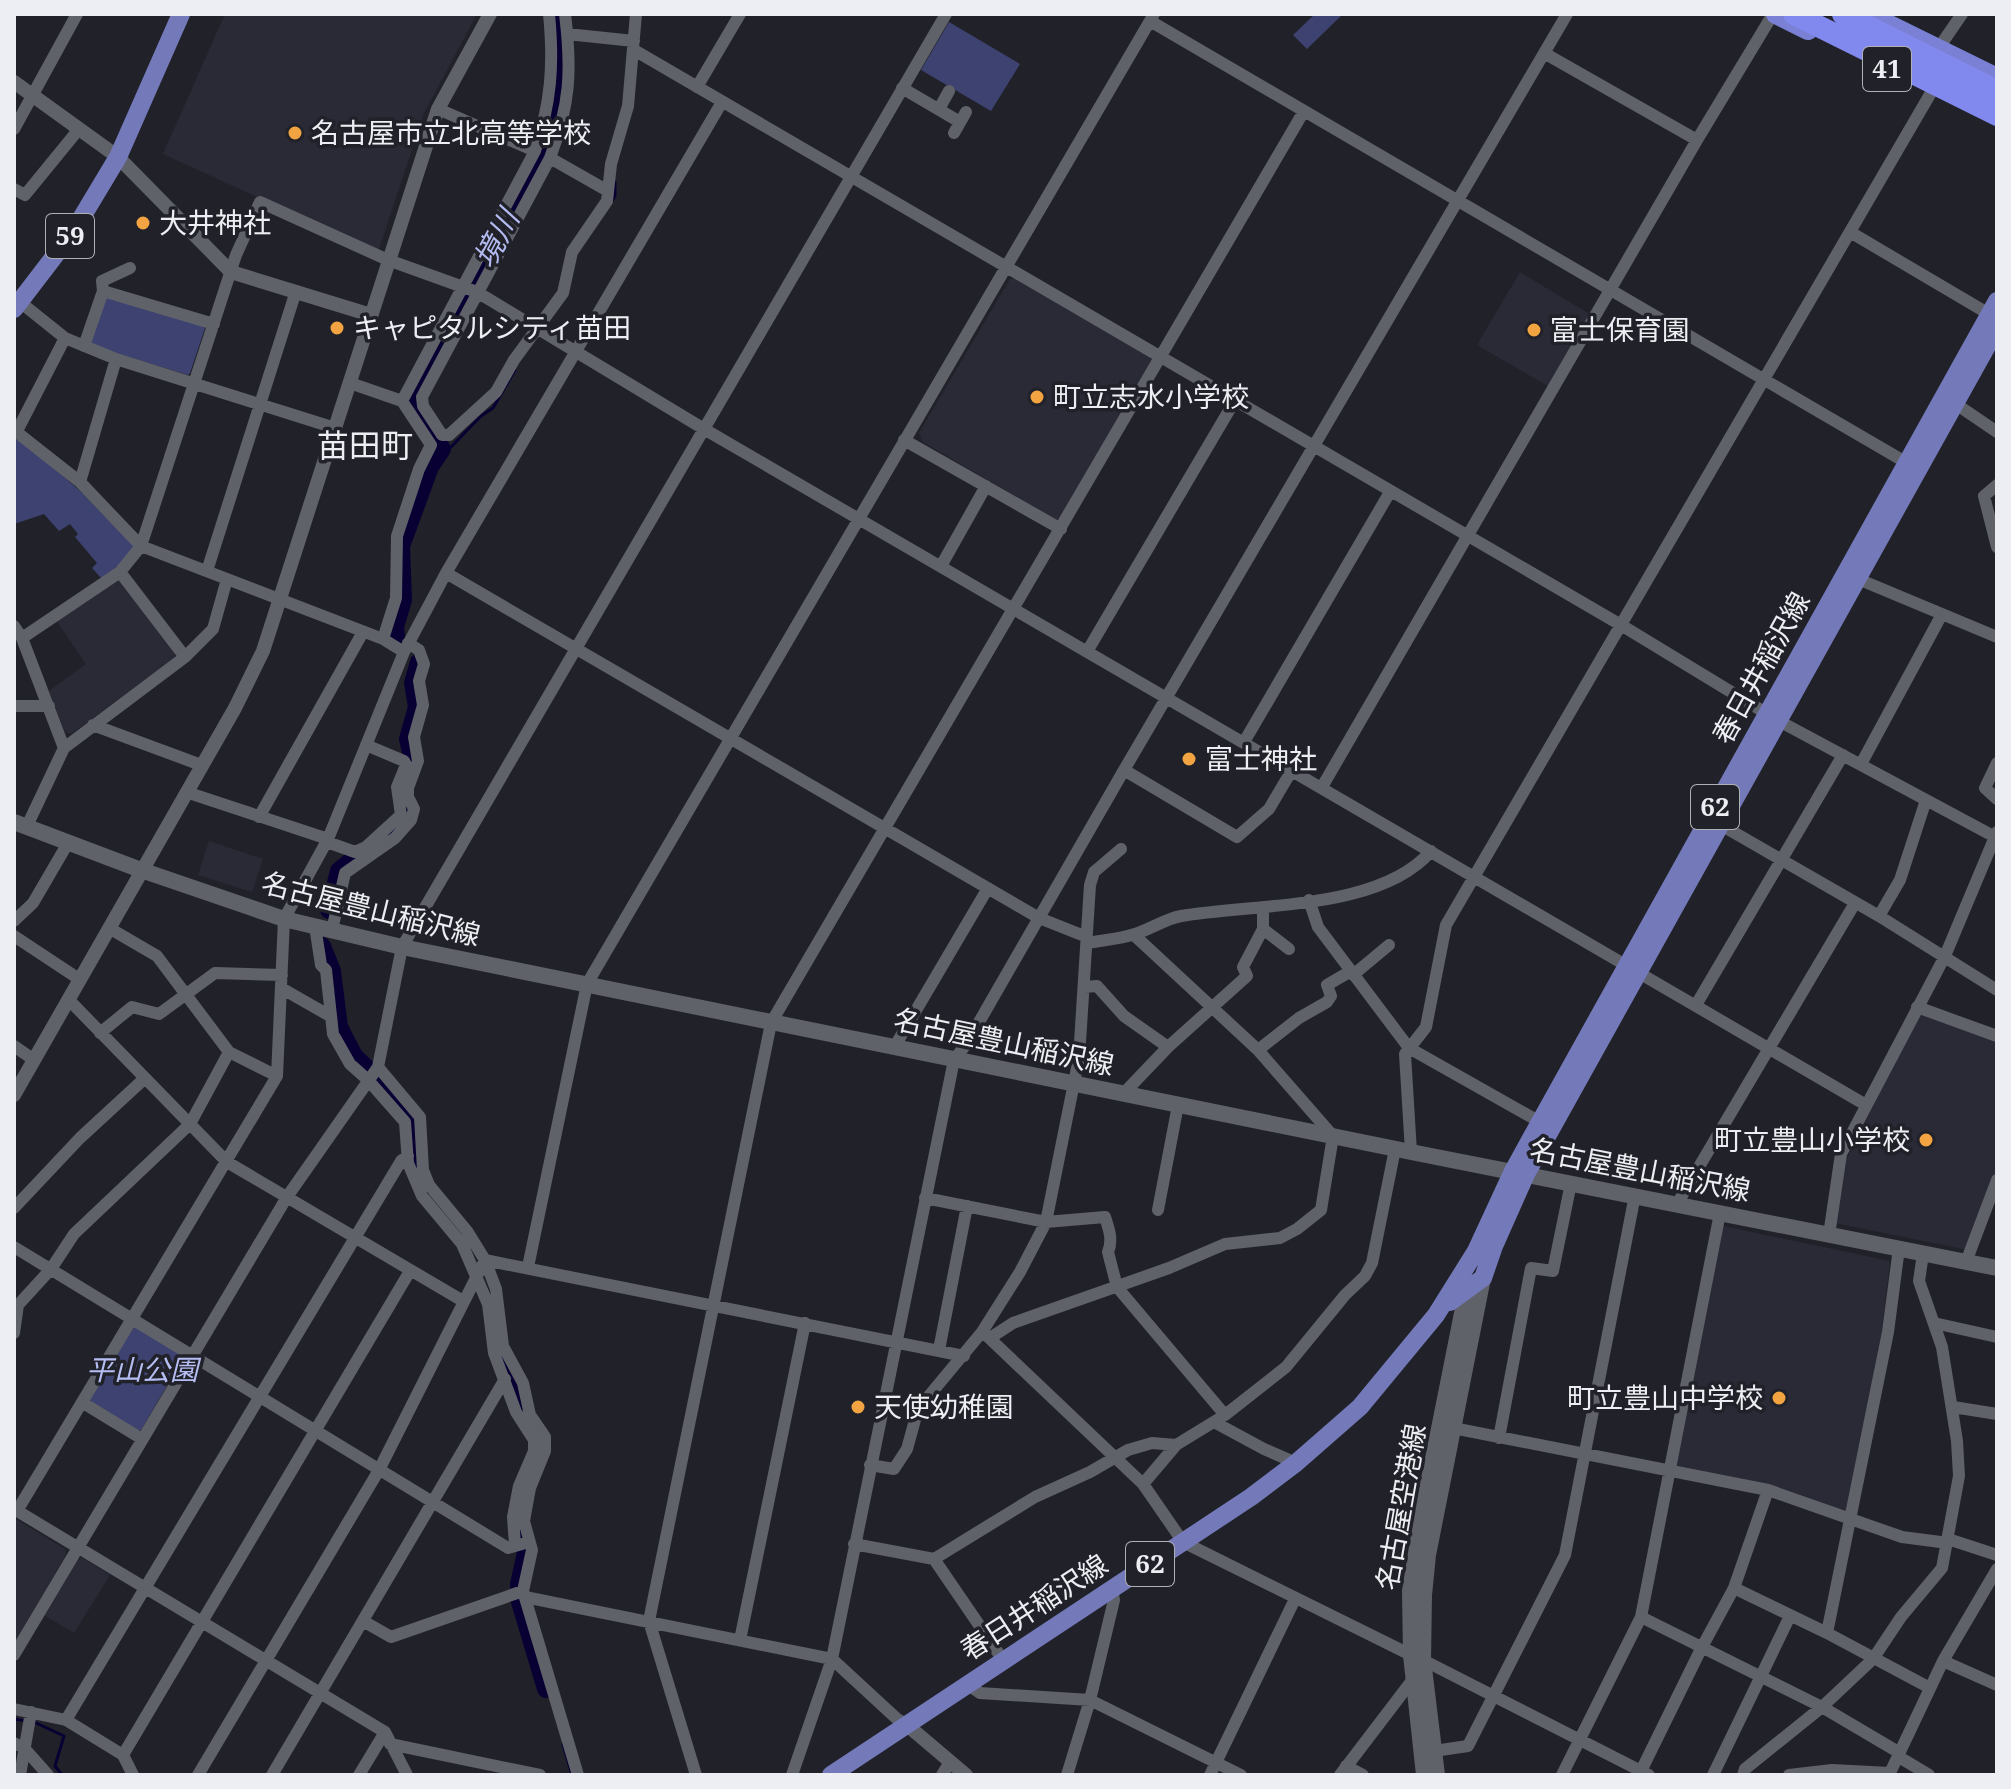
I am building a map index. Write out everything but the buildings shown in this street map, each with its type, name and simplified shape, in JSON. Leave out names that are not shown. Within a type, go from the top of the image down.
[{"type":"highway","name":"41","points":[[1775,14],[1997,125]]},
{"type":"highway","points":[[1794,14],[1997,116]]},
{"type":"highway","points":[[1816,14],[1944,81],[1950,94],[1997,116]]},
{"type":"highway","points":[[1843,14],[1997,91]]},
{"type":"highway","name":"41","points":[[1867,14],[1997,78]]},
{"type":"main road","name":"59","points":[[16,303],[73,232],[118,157],[181,14]]},
{"type":"main road","name":"春日井稲沢線","points":[[1436,1315],[1475,1283],[1494,1246],[1540,1122],[1721,825],[1773,716],[1858,579],[1994,315]]},
{"type":"main road","name":"春日井稲沢線","points":[[831,1775],[1251,1497],[1296,1463],[1360,1407],[1436,1315],[1520,1173],[1773,716],[1907,463],[1949,400]]},
{"type":"main road","name":"名古屋豊山稲沢線","points":[[20,824],[284,919],[402,947],[1997,1268]]},
{"type":"main road","name":"名古屋空港線","points":[[1424,1775],[1414,1678],[1428,1555],[1453,1428],[1475,1283],[1476,1251]]},
{"type":"main road","name":"名古屋空港線","points":[[1437,1775],[1417,1657],[1410,1591],[1415,1551],[1475,1283]]},
{"type":"street","points":[[14,129],[77,14]]},
{"type":"street","points":[[14,1095],[235,708],[263,651],[438,109],[490,14]]},
{"type":"street","points":[[549,14],[552,46],[548,114],[535,151],[422,397],[423,406],[442,435],[449,435],[496,392],[536,328],[563,293],[572,252],[607,201],[611,164],[628,106],[636,14]]},
{"type":"street","points":[[402,401],[550,158],[563,123],[569,83],[565,14]]},
{"type":"street","points":[[697,87],[740,14]]},
{"type":"street","points":[[14,1655],[287,1197],[373,1073],[402,947],[946,14]]},
{"type":"street","points":[[792,1775],[832,1659],[954,1060],[967,1043],[1567,14]]},
{"type":"street","points":[[1322,787],[1697,140],[1775,14]]},
{"type":"street","points":[[1938,49],[1962,14]]},
{"type":"street","points":[[528,1267],[587,984],[1152,18],[1304,111],[1907,463]]},
{"type":"street","points":[[567,34],[634,46],[722,102],[1773,716],[1997,836],[1945,956],[1841,1154],[1829,1235]]},
{"type":"street","points":[[1544,53],[1697,140]]},
{"type":"street","points":[[14,82],[118,157],[231,272],[371,315]]},
{"type":"street","points":[[902,88],[934,111],[960,122]]},
{"type":"street","points":[[934,111],[949,91]]},
{"type":"street","points":[[1143,1484],[1176,1445],[1219,1418],[1286,1367],[1345,1295],[1365,1276],[1372,1263],[1403,1150],[1405,1054],[1426,1027],[1446,925],[1932,91]]},
{"type":"street","points":[[540,1775],[387,1738],[320,1692],[16,1510],[277,1076],[284,919],[328,840],[406,647],[446,573],[722,102]]},
{"type":"street","points":[[438,109],[535,151]]},
{"type":"street","points":[[696,1775],[649,1621],[771,1023],[1304,111]]},
{"type":"street","points":[[14,189],[25,195],[79,129]]},
{"type":"street","points":[[550,158],[608,191]]},
{"type":"street","points":[[22,638],[120,572],[141,546],[231,272],[260,202],[388,260],[471,289],[704,429],[1015,607],[1866,1105]]},
{"type":"street","points":[[1850,232],[1994,315]]},
{"type":"street","points":[[84,346],[103,291],[102,281],[130,268]]},
{"type":"street","points":[[103,291],[214,324]]},
{"type":"street","points":[[207,571],[296,291]]},
{"type":"street","points":[[16,303],[65,338],[116,359],[335,428]]},
{"type":"street","points":[[65,338],[15,431],[80,482],[141,546],[363,632],[419,650],[424,664],[419,681],[423,705],[414,737],[418,761],[408,788],[408,797],[414,809],[411,820],[395,838],[345,873],[323,928],[321,965],[326,970],[333,1034],[350,1064],[373,1073],[420,1117],[423,1170],[429,1185],[467,1231],[480,1268],[494,1353],[516,1412],[534,1440],[534,1451],[519,1486],[513,1517],[522,1544],[532,1550],[521,1594],[578,1775]]},
{"type":"street","points":[[80,482],[116,359]]},
{"type":"street","points":[[350,383],[402,401],[431,445],[419,469],[397,536],[396,598],[383,639]]},
{"type":"street","points":[[1949,400],[1997,432]]},
{"type":"street","points":[[1088,650],[1234,402]]},
{"type":"street","points":[[904,440],[1061,529]]},
{"type":"street","points":[[1997,485],[1984,496],[1997,547]]},
{"type":"street","points":[[941,566],[986,486]]},
{"type":"street","points":[[1244,742],[1390,492]]},
{"type":"street","points":[[120,572],[185,657]]},
{"type":"street","points":[[446,573],[1039,918],[1087,940],[1134,935],[1178,917],[1340,898],[1383,884],[1422,861],[1431,851]]},
{"type":"street","points":[[20,824],[64,748],[185,657],[213,629],[227,579]]},
{"type":"street","points":[[1858,579],[1997,637]]},
{"type":"street","points":[[1861,764],[1941,616]]},
{"type":"street","points":[[14,626],[22,638],[64,748]]},
{"type":"street","points":[[259,817],[363,632]]},
{"type":"street","points":[[14,706],[49,706]]},
{"type":"street","points":[[93,725],[201,765]]},
{"type":"street","points":[[186,792],[355,852],[366,847],[401,815],[397,787],[406,765],[404,761],[366,745]]},
{"type":"street","points":[[1696,1005],[1843,755]]},
{"type":"street","points":[[1997,763],[1985,788],[1997,799]]},
{"type":"street","points":[[1124,770],[1237,837],[1269,809],[1292,770]]},
{"type":"street","points":[[1879,916],[1900,880],[1926,800]]},
{"type":"street","points":[[1721,825],[1879,916],[1997,990]]},
{"type":"street","points":[[14,921],[33,903],[68,843]]},
{"type":"street","points":[[870,1465],[894,1469],[907,1449],[918,1409],[986,1335],[1046,1222],[1079,1058],[1090,885],[1094,872],[1121,849]]},
{"type":"street","points":[[1066,871],[1090,885]]},
{"type":"street","points":[[895,1046],[988,888]]},
{"type":"street","points":[[1309,900],[1318,927],[1409,1048],[1540,1122]]},
{"type":"street","points":[[1677,1204],[1855,903]]},
{"type":"street","points":[[1124,1093],[1168,1047],[1247,976],[1243,967],[1263,929],[1263,907]]},
{"type":"street","points":[[109,928],[157,956],[229,1052],[277,1076]]},
{"type":"street","points":[[1263,929],[1289,949]]},
{"type":"street","points":[[986,1335],[1225,1244],[1280,1238],[1321,1210],[1333,1136],[1258,1050],[1134,935]]},
{"type":"street","points":[[14,936],[79,979]]},
{"type":"street","points":[[1258,1050],[1299,1018],[1327,1002],[1331,996],[1327,985],[1352,973],[1389,945]]},
{"type":"street","points":[[100,1033],[132,1007],[159,1014],[215,973],[282,975]]},
{"type":"street","points":[[1085,987],[1097,986],[1124,1016],[1168,1047]]},
{"type":"street","points":[[281,988],[330,1016]]},
{"type":"street","points":[[68,999],[227,1162],[463,1301]]},
{"type":"street","points":[[1917,1007],[1997,1036]]},
{"type":"street","points":[[14,1046],[34,1060]]},
{"type":"street","points":[[14,1333],[18,1305],[51,1269],[74,1234],[190,1124],[229,1052]]},
{"type":"street","points":[[373,1073],[405,1122],[408,1156],[422,1196],[496,1289],[503,1346],[523,1383],[530,1415],[545,1437],[545,1451],[530,1488],[522,1544]]},
{"type":"street","points":[[14,1208],[80,1138],[144,1079]]},
{"type":"street","points":[[1158,1210],[1178,1105]]},
{"type":"street","points":[[66,1720],[401,1161],[408,1156]]},
{"type":"street","points":[[1966,1262],[1997,1180]]},
{"type":"street","points":[[1499,1438],[1531,1268],[1553,1271],[1571,1183]]},
{"type":"street","points":[[1434,1751],[1468,1746],[1565,1555],[1635,1195]]},
{"type":"street","points":[[925,1198],[1046,1222],[1105,1217],[1111,1246],[1108,1252],[1117,1287],[1219,1418],[1264,1449],[1296,1463]]},
{"type":"street","points":[[939,1350],[967,1206]]},
{"type":"street","points":[[1562,1775],[1641,1617],[1720,1213]]},
{"type":"street","points":[[14,1247],[508,1548],[522,1544]]},
{"type":"street","points":[[1827,1633],[1888,1332],[1899,1248]]},
{"type":"street","points":[[1743,1775],[1745,1769],[1822,1707],[1873,1659],[1901,1617],[1942,1568],[1959,1476],[1953,1407],[1942,1347],[1919,1281],[1923,1254]]},
{"type":"street","points":[[480,1268],[528,1267],[964,1356]]},
{"type":"street","points":[[198,1775],[379,1470],[480,1268]]},
{"type":"street","points":[[123,1755],[410,1271]]},
{"type":"street","points":[[740,1640],[805,1323]]},
{"type":"street","points":[[1934,1323],[1997,1337]]},
{"type":"street","points":[[986,1335],[1143,1484],[1183,1542],[1645,1773],[1701,1649],[1734,1588],[1768,1490]]},
{"type":"street","points":[[272,1775],[505,1379]]},
{"type":"street","points":[[83,1403],[142,1439]]},
{"type":"street","points":[[1953,1407],[1997,1414]]},
{"type":"street","points":[[1453,1428],[1768,1490],[1902,1537],[1948,1541],[1997,1555]]},
{"type":"street","points":[[854,1544],[934,1559],[1035,1497],[1128,1450],[1152,1443],[1176,1445]]},
{"type":"street","points":[[934,1559],[1003,1660]]},
{"type":"street","points":[[1789,1775],[1832,1770],[1890,1774],[1943,1661],[1997,1569]]},
{"type":"street","points":[[1734,1588],[1930,1688]]},
{"type":"street","points":[[1067,1775],[1090,1700],[1114,1600],[1112,1589]]},
{"type":"street","points":[[363,1621],[391,1637],[521,1594],[832,1659],[896,1718],[966,1775]]},
{"type":"street","points":[[1210,1775],[1295,1599]]},
{"type":"street","points":[[1713,1775],[1790,1616]]},
{"type":"street","points":[[1641,1617],[1822,1707],[1929,1775]]},
{"type":"street","points":[[1943,1661],[1997,1685]]},
{"type":"street","points":[[1363,1775],[1343,1771],[1414,1678]]},
{"type":"street","points":[[967,1684],[980,1693],[1090,1700],[1241,1775]]},
{"type":"street","points":[[14,1709],[30,1718],[66,1720],[123,1755],[133,1775]]},
{"type":"street","points":[[20,1775],[19,1746],[30,1718]]},
{"type":"street","points":[[359,1775],[387,1738]]},
{"type":"street","points":[[387,1738],[407,1775]]},
{"type":"street","points":[[19,1746],[48,1775]]},
{"type":"street","points":[[942,1775],[950,1762]]},
{"type":"shaded area","name":"名古屋市立北高等学校","points":[[225,14],[477,14],[424,113],[378,252],[163,154]]},
{"type":"shaded area","name":"富士保育園","points":[[1520,272],[1591,315],[1551,385],[1477,345]]},
{"type":"shaded area","name":"町立志水小学校","points":[[1010,279],[1017,279],[1154,358],[1063,519],[1056,520],[923,442],[919,433]]},
{"type":"shaded area","points":[[118,578],[176,652],[175,658],[71,734],[65,732],[49,691],[86,664],[56,620]]},
{"type":"shaded area","points":[[209,841],[263,859],[252,892],[198,875]]},
{"type":"shaded area","name":"町立豊山小学校","points":[[1921,1012],[1997,1041],[1997,1172],[1968,1250],[1835,1223],[1846,1160]]},
{"type":"shaded area","name":"町立豊山中学校","points":[[1723,1226],[1890,1261],[1882,1331],[1847,1512],[1675,1465]]},
{"type":"shaded area","points":[[14,1518],[65,1549],[66,1555],[14,1643]]},
{"type":"shaded area","points":[[82,1558],[110,1575],[74,1633],[44,1615],[77,1560]]},
{"type":"green space","points":[[1315,14],[1343,14],[1307,49],[1293,35]]},
{"type":"green space","points":[[949,22],[1020,64],[991,111],[921,70]]},
{"type":"green space","points":[[105,297],[202,324],[205,328],[190,373],[188,375],[89,345]]},
{"type":"green space","points":[[14,440],[21,440],[79,490],[134,546],[134,550],[103,580],[92,568],[97,563],[75,537],[78,534],[70,524],[59,531],[44,514],[14,524]]},
{"type":"green space","name":"平山公園","points":[[137,1327],[182,1354],[182,1360],[141,1430],[135,1431],[91,1404],[90,1399],[131,1329]]},
{"type":"waterway","name":"境川","points":[[396,636],[395,627],[403,600],[401,546],[430,467],[442,449],[412,402],[540,162],[552,125],[558,89],[556,14]]},
{"type":"waterway","points":[[612,201],[615,182]]},
{"type":"waterway","points":[[442,449],[449,449],[493,408],[515,370]]},
{"type":"waterway","points":[[395,830],[406,819],[402,787],[413,760],[408,739],[417,707],[413,683],[419,662]]},
{"type":"waterway","points":[[329,910],[339,871],[373,850]]},
{"type":"waterway","points":[[322,946],[332,971],[339,1027],[354,1056],[412,1118],[417,1170],[424,1187]]},
{"type":"waterway","points":[[497,1339],[516,1380],[526,1417],[534,1432]]},
{"type":"waterway","points":[[521,1509],[519,1528],[526,1553],[519,1584],[520,1602],[546,1689]]},
{"type":"waterway","points":[[14,1719],[27,1721]]},
{"type":"waterway","points":[[34,1722],[64,1736],[55,1766],[62,1775]]},
{"type":"waterway","points":[[563,1744],[572,1775]]},
{"type":"place","name":"名古屋市立北高等学校","points":[[295,133]]},
{"type":"place","name":"大井神社","points":[[143,223]]},
{"type":"place","name":"キャピタルシティ苗田","points":[[337,328]]},
{"type":"place","name":"富士保育園","points":[[1534,330]]},
{"type":"place","name":"町立志水小学校","points":[[1037,397]]},
{"type":"place","name":"富士神社","points":[[1189,759]]},
{"type":"place","name":"町立豊山小学校","points":[[1926,1140]]},
{"type":"place","name":"町立豊山中学校","points":[[1779,1398]]},
{"type":"place","name":"天使幼稚園","points":[[858,1407]]},
{"type":"district","name":"苗田町","points":[[365,446]]}]
